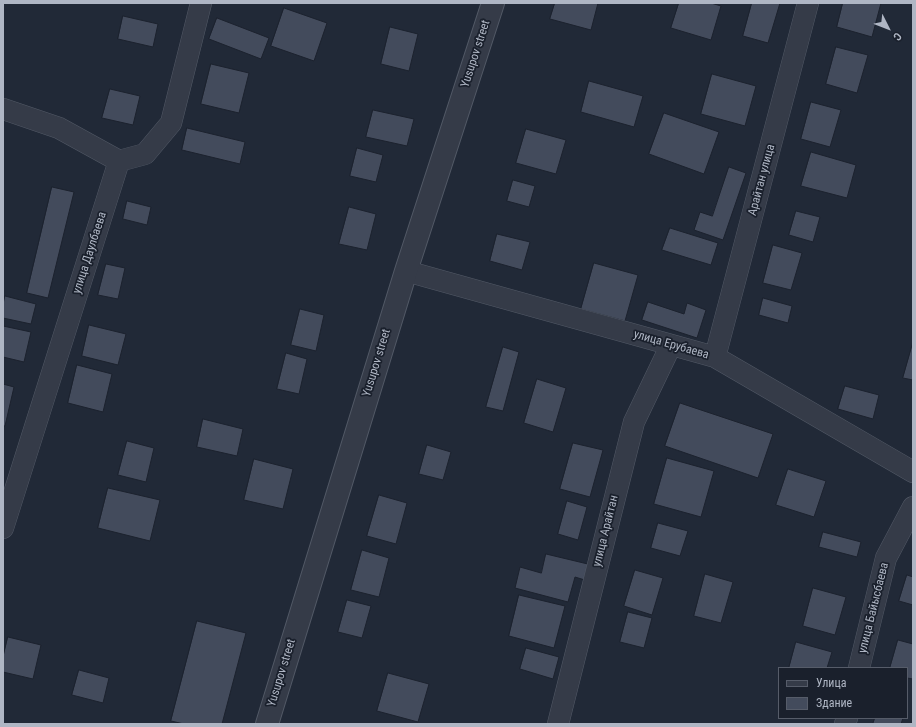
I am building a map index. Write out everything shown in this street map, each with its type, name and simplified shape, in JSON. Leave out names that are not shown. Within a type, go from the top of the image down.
[{"type":"street","points":[[3,109],[59,128],[119,161],[145,154],[171,123],[201,3]]},
{"type":"street","name":"Yusupov street","points":[[267,724],[406,271],[493,3]]},
{"type":"street","name":"Арайтан улица","points":[[715,357],[808,3]]},
{"type":"street","name":"улица Даулбаева","points":[[3,528],[119,161]]},
{"type":"street","name":"улица Ерубаева","points":[[406,271],[715,357],[913,472]]},
{"type":"street","name":"улица Арайтан","points":[[558,724],[634,422],[671,345]]},
{"type":"street","name":"улица Байысбаева","points":[[859,667],[886,558],[913,507]]},
{"type":"building","points":[[555,3],[598,3],[591,30],[550,19]]},
{"type":"building","points":[[679,3],[711,3],[721,6],[711,40],[671,28]]},
{"type":"building","points":[[752,3],[780,3],[768,43],[743,36]]},
{"type":"building","points":[[843,3],[881,3],[872,37],[837,27]]},
{"type":"building","points":[[284,8],[327,23],[314,61],[271,46]]},
{"type":"building","points":[[123,16],[158,24],[153,47],[118,39]]},
{"type":"building","points":[[217,18],[269,38],[261,59],[209,39]]},
{"type":"building","points":[[390,27],[418,34],[409,71],[381,64]]},
{"type":"building","points":[[836,47],[868,55],[857,93],[826,84]]},
{"type":"building","points":[[211,64],[249,73],[239,113],[201,104]]},
{"type":"building","points":[[712,74],[756,86],[745,126],[701,114]]},
{"type":"building","points":[[589,81],[643,96],[634,127],[581,112]]},
{"type":"building","points":[[110,89],[140,96],[133,125],[102,118]]},
{"type":"building","points":[[811,102],[841,110],[830,147],[801,139]]},
{"type":"building","points":[[373,110],[414,119],[407,146],[366,137]]},
{"type":"building","points":[[664,113],[719,132],[704,174],[649,154]]},
{"type":"building","points":[[187,128],[245,142],[240,164],[182,150]]},
{"type":"building","points":[[526,129],[566,140],[556,174],[516,163]]},
{"type":"building","points":[[357,148],[383,155],[376,182],[350,176]]},
{"type":"building","points":[[811,152],[856,165],[847,198],[801,186]]},
{"type":"building","points":[[729,167],[746,173],[723,240],[694,230],[700,212],[712,216]]},
{"type":"building","points":[[513,180],[535,186],[529,207],[507,201]]},
{"type":"building","points":[[52,187],[74,192],[48,298],[27,293]]},
{"type":"building","points":[[127,201],[151,207],[147,225],[123,219]]},
{"type":"building","points":[[349,207],[376,214],[367,250],[339,244]]},
{"type":"building","points":[[796,211],[820,217],[813,242],[789,235]]},
{"type":"building","points":[[670,228],[718,243],[711,265],[662,250]]},
{"type":"building","points":[[497,234],[530,242],[522,270],[490,261]]},
{"type":"building","points":[[773,245],[802,253],[791,290],[763,283]]},
{"type":"building","points":[[594,263],[638,275],[625,321],[581,309]]},
{"type":"building","points":[[106,264],[125,268],[118,299],[98,295]]},
{"type":"building","points":[[5,296],[36,304],[31,324],[3,318]]},
{"type":"building","points":[[763,298],[792,306],[788,323],[759,315]]},
{"type":"building","points":[[648,302],[684,314],[687,303],[706,310],[697,338],[642,320]]},
{"type":"building","points":[[300,309],[324,315],[316,351],[291,345]]},
{"type":"building","points":[[89,325],[126,334],[118,365],[82,356]]},
{"type":"building","points":[[3,326],[31,332],[24,362],[3,357]]},
{"type":"building","points":[[913,342],[913,380],[903,378]]},
{"type":"building","points":[[503,347],[519,352],[503,411],[486,407]]},
{"type":"building","points":[[286,353],[307,359],[299,394],[277,389]]},
{"type":"building","points":[[77,365],[112,374],[103,412],[68,403]]},
{"type":"building","points":[[537,379],[566,388],[553,432],[524,423]]},
{"type":"building","points":[[3,384],[14,387],[5,426],[3,426]]},
{"type":"building","points":[[845,386],[879,395],[873,419],[838,409]]},
{"type":"building","points":[[680,403],[773,434],[758,478],[665,446]]},
{"type":"building","points":[[203,419],[243,429],[237,456],[197,447]]},
{"type":"building","points":[[127,441],[154,448],[146,482],[118,475]]},
{"type":"building","points":[[573,443],[603,450],[590,497],[560,489]]},
{"type":"building","points":[[427,445],[451,452],[443,480],[419,474]]},
{"type":"building","points":[[667,458],[714,471],[701,517],[654,504]]},
{"type":"building","points":[[254,459],[293,469],[283,509],[244,500]]},
{"type":"building","points":[[788,469],[826,481],[814,517],[776,505]]},
{"type":"building","points":[[108,488],[160,500],[150,541],[98,528]]},
{"type":"building","points":[[379,495],[407,503],[396,544],[367,536]]},
{"type":"building","points":[[567,501],[587,507],[578,540],[558,534]]},
{"type":"building","points":[[658,523],[688,531],[680,556],[651,548]]},
{"type":"building","points":[[823,532],[861,542],[857,557],[819,547]]},
{"type":"building","points":[[362,550],[389,558],[379,597],[351,590]]},
{"type":"building","points":[[546,554],[592,565],[588,581],[575,577],[568,602],[515,588],[520,567],[541,573]]},
{"type":"building","points":[[635,570],[663,578],[652,615],[624,606]]},
{"type":"building","points":[[705,574],[733,582],[721,623],[694,616]]},
{"type":"building","points":[[907,575],[913,577],[913,605],[899,601]]},
{"type":"building","points":[[813,588],[846,597],[835,635],[803,626]]},
{"type":"building","points":[[519,595],[565,606],[554,648],[509,636]]},
{"type":"building","points":[[347,600],[371,606],[362,638],[338,632]]},
{"type":"building","points":[[628,612],[652,618],[644,648],[620,642]]},
{"type":"building","points":[[197,621],[246,633],[222,724],[184,724],[171,721]]},
{"type":"building","points":[[8,637],[41,645],[33,679],[3,672],[3,657]]},
{"type":"building","points":[[898,640],[913,644],[913,679],[908,678],[908,667],[890,667]]},
{"type":"building","points":[[796,642],[832,652],[827,667],[789,667]]},
{"type":"building","points":[[526,648],[559,657],[553,679],[520,669]]},
{"type":"building","points":[[79,670],[109,678],[103,703],[72,695]]},
{"type":"building","points":[[388,673],[429,684],[418,722],[377,711]]},
{"type":"building","points":[[875,719],[903,719],[901,724],[873,724]]}]
